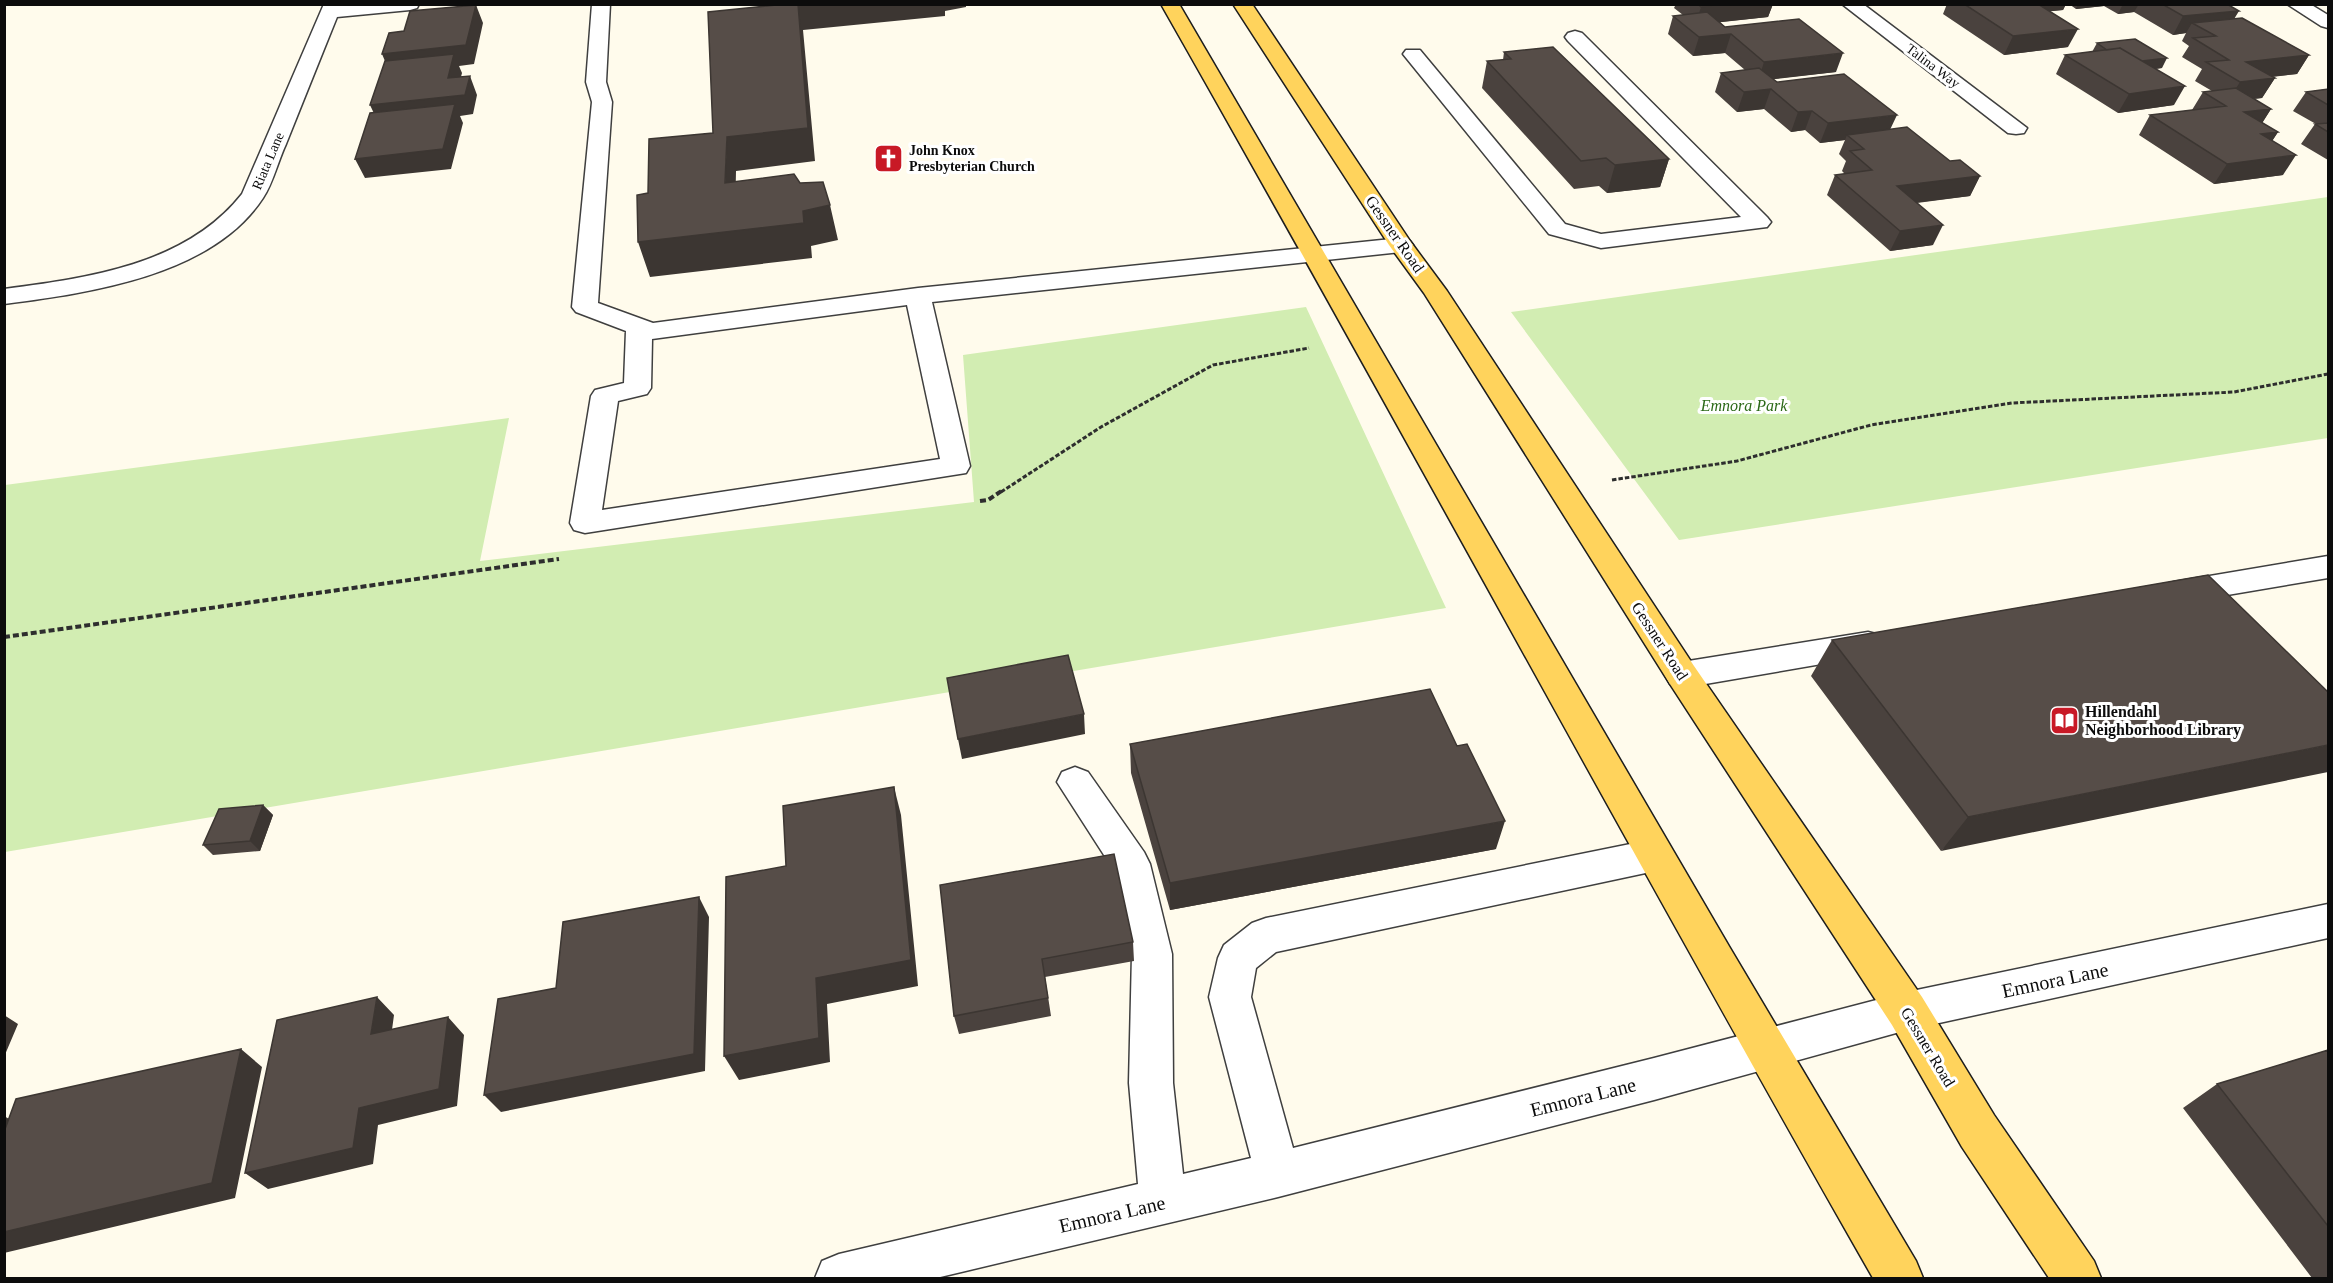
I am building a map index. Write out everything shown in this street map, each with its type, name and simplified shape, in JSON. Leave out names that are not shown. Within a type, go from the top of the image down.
[{"type":"main road","points":[[1170,4],[1317,254],[1764,1048],[1899,1278]]},
{"type":"main road","name":"Gessner Road","points":[[1242,4],[1401,244],[1435,291],[1682,675],[1907,1011],[1978,1131],[2076,1278]]},
{"type":"street","points":[[332,8],[410,4]]},
{"type":"street","points":[[601,4],[596,82],[602,102],[585,307],[639,328],[651,331],[918,296],[1401,244]]},
{"type":"street","name":"Talina Way","points":[[1851,4],[2016,129]]},
{"type":"street","points":[[2296,4],[2328,22]]},
{"type":"street","name":"Riata Lane","points":[[4,297],[39,293],[139,273],[199,245],[234,219],[253,196],[332,8]]},
{"type":"street","points":[[1413,54],[1557,229],[1601,241],[1760,222],[1575,37]]},
{"type":"street","points":[[639,328],[637,388],[605,396],[585,523],[956,466],[918,296]]},
{"type":"street","points":[[2141,599],[2328,567]]},
{"type":"street","points":[[2199,589],[2225,613]]},
{"type":"street","points":[[1682,675],[1898,639]]},
{"type":"street","points":[[1075,782],[1131,864],[1152,954],[1151,1083],[1163,1202]]},
{"type":"street","points":[[1278,1174],[1230,998],[1238,958],[1266,936],[1655,855]]},
{"type":"street","name":"Emnora Lane","points":[[839,1278],[1278,1174],[1654,1079],[1907,1011],[2328,921]]},
{"type":"path","points":[[1560,488],[1737,461],[1871,424],[2012,403],[2234,392],[2328,374]]},
{"type":"green space","name":"Emnora Park","points":[[2328,197],[2328,438],[1679,540],[1511,312]]},
{"type":"green space","points":[[1306,307],[1446,608],[5,852],[5,485],[509,418],[480,561],[974,502],[963,355]]},
{"type":"building","points":[[798,4],[808,128],[727,137],[725,183],[794,174],[800,183],[823,182],[830,205],[803,211],[804,223],[638,242],[637,195],[648,193],[649,139],[713,133],[708,12]]},
{"type":"building","points":[[1698,4],[1721,4],[1701,7]]},
{"type":"building","points":[[1964,4],[2038,4],[2078,29],[2013,36]]},
{"type":"building","points":[[2162,4],[2227,4],[2239,11],[2183,16]]},
{"type":"building","points":[[476,5],[466,45],[382,54],[389,33],[404,31],[410,11]]},
{"type":"building","points":[[1707,12],[1725,27],[1799,19],[1843,53],[1764,62],[1731,34],[1699,37],[1673,16]]},
{"type":"building","points":[[2242,18],[2309,55],[2246,62],[2275,78],[2240,82],[2206,62],[2229,60],[2193,38],[2216,36],[2192,23]]},
{"type":"building","points":[[2135,39],[2167,58],[2142,61],[2120,48],[2107,50],[2097,43]]},
{"type":"building","points":[[1553,47],[1669,159],[1615,165],[1606,158],[1581,161],[1487,61],[1511,59],[1504,52]]},
{"type":"building","points":[[2120,48],[2185,86],[2129,94],[2065,55]]},
{"type":"building","points":[[454,54],[448,78],[470,76],[465,95],[370,105],[385,61]]},
{"type":"building","points":[[1759,68],[1777,82],[1844,74],[1897,115],[1828,123],[1812,111],[1798,112],[1771,89],[1744,92],[1721,73]]},
{"type":"building","points":[[2236,88],[2271,109],[2244,112],[2278,132],[2261,134],[2296,155],[2227,164],[2150,115],[2226,106],[2203,92]]},
{"type":"building","points":[[2328,89],[2328,105],[2306,92]]},
{"type":"building","points":[[455,104],[443,149],[355,159],[370,113]]},
{"type":"building","points":[[2328,123],[2328,132],[2315,124]]},
{"type":"building","points":[[1907,127],[1950,161],[1960,160],[1980,176],[1897,186],[1943,225],[1900,231],[1835,175],[1872,170],[1850,151],[1864,149],[1847,135]]},
{"type":"building","name":"Hillendahl Neighborhood Library","points":[[2208,575],[2328,692],[2328,745],[1968,817],[1832,640]]},
{"type":"building","points":[[1068,655],[1084,714],[958,739],[947,678]]},
{"type":"building","points":[[1430,689],[1457,746],[1467,744],[1505,821],[1170,883],[1130,744]]},
{"type":"building","points":[[894,787],[911,960],[816,978],[819,1038],[724,1056],[726,877],[786,866],[783,806]]},
{"type":"building","points":[[263,805],[250,841],[203,845],[219,809]]},
{"type":"building","points":[[1114,854],[1133,942],[1042,959],[1048,998],[954,1016],[940,885]]},
{"type":"building","points":[[699,897],[694,1054],[484,1095],[498,999],[556,988],[563,922]]},
{"type":"building","points":[[377,997],[371,1034],[448,1017],[439,1089],[359,1108],[353,1148],[245,1173],[277,1020]]},
{"type":"building","points":[[241,1049],[212,1183],[4,1232],[4,1132],[16,1099]]},
{"type":"building","points":[[2328,1050],[2328,1226],[2217,1084]]},
{"type":"place","name":"John Knox Presbyterian Church","points":[[888,158]]},
{"type":"place","name":"Hillendahl Neighborhood Library","points":[[2064,720]]}]
